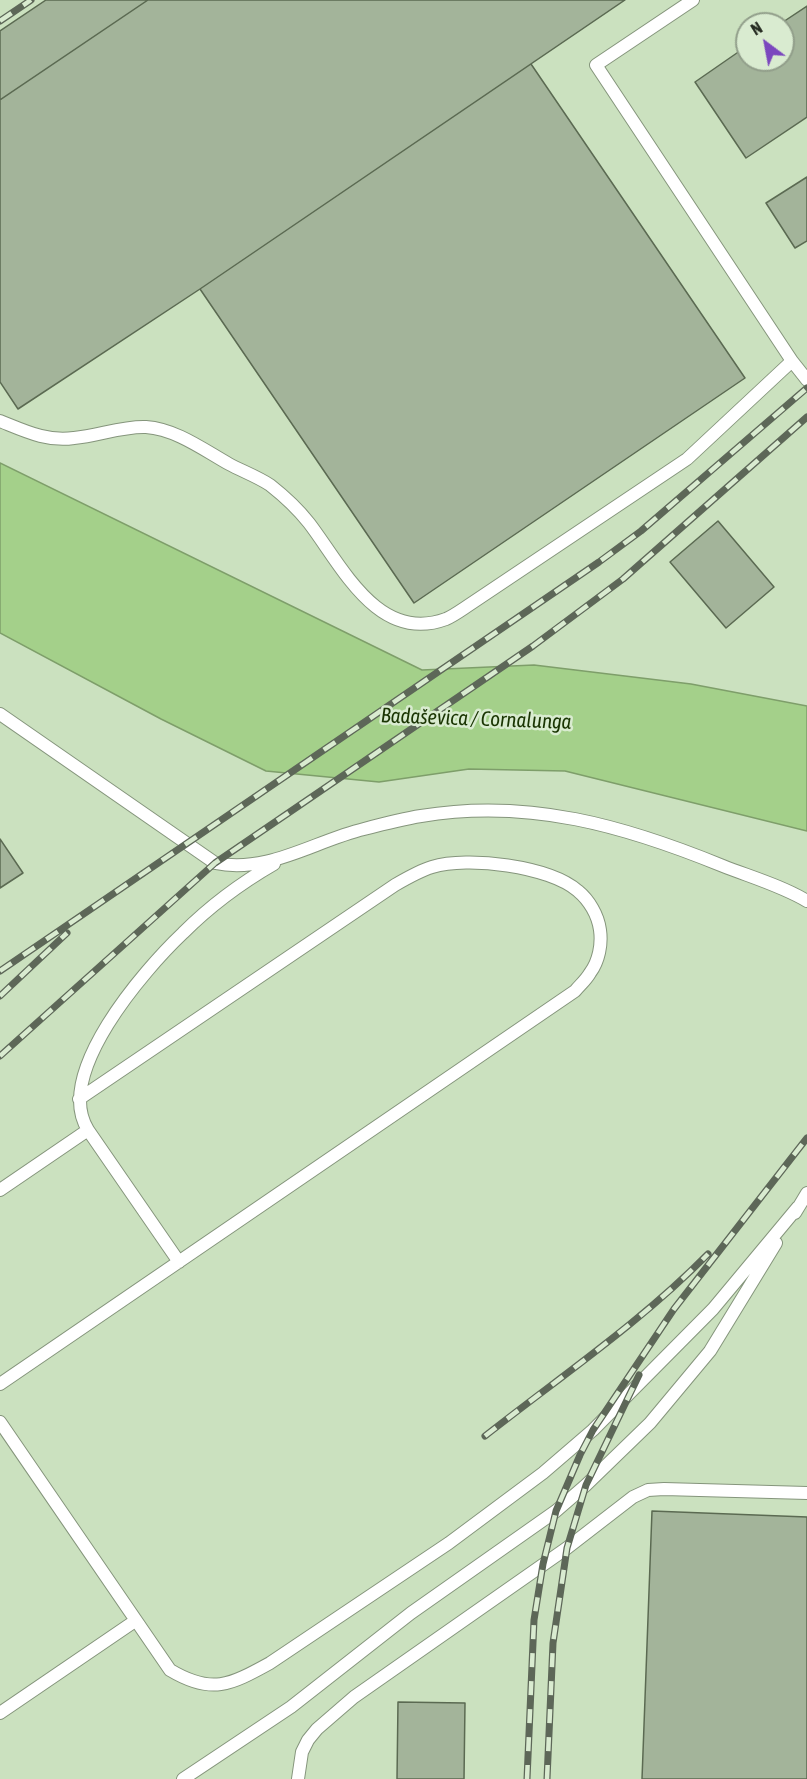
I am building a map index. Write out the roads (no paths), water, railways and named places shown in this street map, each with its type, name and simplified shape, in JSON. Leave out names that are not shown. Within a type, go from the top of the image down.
[{"type":"lane","points":[[693,0],[596,65],[792,361],[807,380]]},
{"type":"lane","points":[[0,421],[39,436],[56,439],[146,427],[167,430],[268,484],[307,521],[355,588],[368,601],[383,613],[408,622],[424,624],[446,618],[466,607],[687,459],[792,361]]},
{"type":"lane","points":[[0,714],[215,863],[251,866],[288,856],[361,830],[422,816],[474,811],[532,813],[587,820],[640,834],[807,901]]},
{"type":"lane","points":[[179,1262],[88,1130],[80,1113],[79,1099],[84,1071],[96,1045],[120,1005],[146,972],[183,933],[252,877],[288,856]]},
{"type":"lane","points":[[0,1384],[575,991],[590,974],[598,957],[601,938],[598,921],[589,902],[577,890],[560,880],[489,862],[433,866],[395,885],[79,1099]]},
{"type":"lane","points":[[0,1190],[88,1130]]},
{"type":"lane","points":[[183,1779],[291,1707],[411,1613],[556,1511],[616,1457],[650,1423],[710,1351],[807,1193]]},
{"type":"lane","points":[[0,1422],[170,1670],[186,1679],[205,1685],[225,1684],[270,1664],[449,1543],[543,1473],[585,1437],[713,1309],[798,1207]]},
{"type":"lane","points":[[298,1779],[302,1752],[308,1740],[317,1729],[354,1697],[567,1548],[633,1497],[648,1490],[682,1488],[807,1493]]},
{"type":"lane","points":[[0,1713],[135,1621]]},
{"type":"water","name":"Badaševica / Cornalunga","points":[[0,463],[422,670],[534,665],[691,684],[807,706],[807,831],[565,771],[469,769],[379,782],[266,771],[161,719],[0,633]]},
{"type":"railway","points":[[0,21],[31,0]]},
{"type":"railway","points":[[0,971],[599,562],[641,531],[807,388]]},
{"type":"railway","points":[[0,1056],[215,863],[533,646],[623,579],[807,417]]},
{"type":"railway","points":[[0,996],[67,933]]},
{"type":"railway","points":[[527,1779],[534,1620],[543,1564],[556,1511],[580,1455],[593,1430],[674,1309],[807,1138]]},
{"type":"railway","points":[[485,1436],[628,1326],[708,1254]]},
{"type":"railway","points":[[547,1779],[553,1643],[567,1548],[586,1485],[639,1375]]}]
